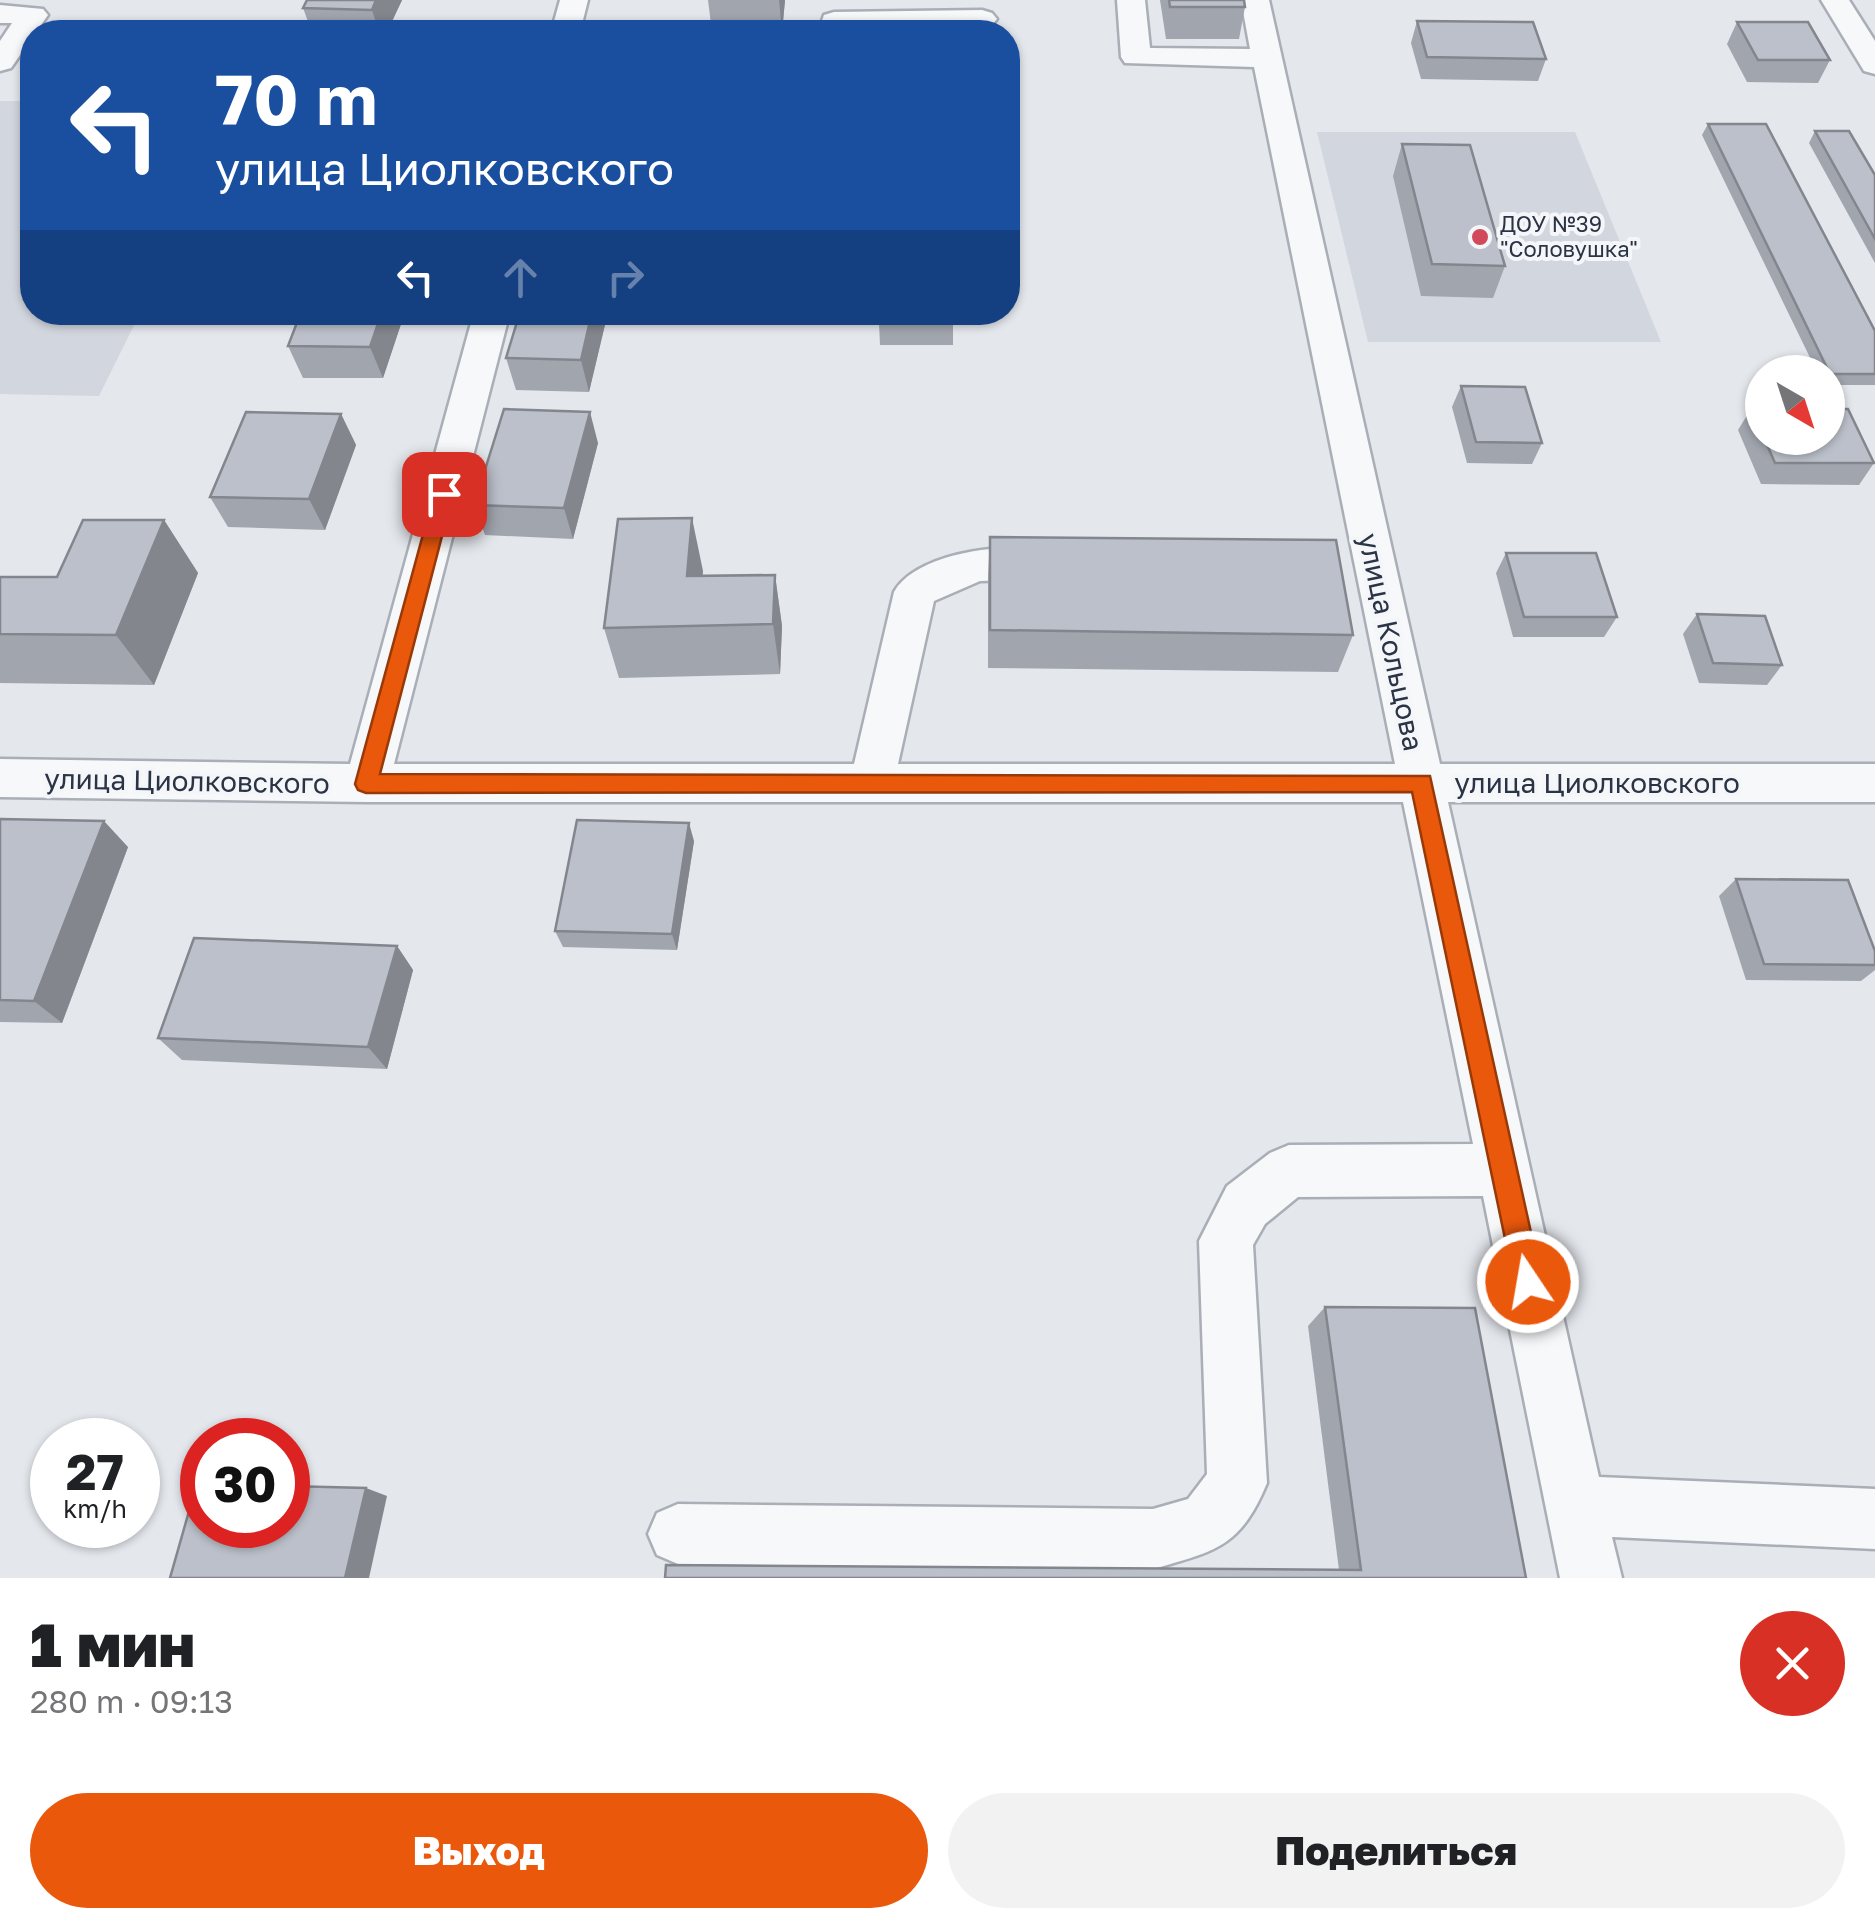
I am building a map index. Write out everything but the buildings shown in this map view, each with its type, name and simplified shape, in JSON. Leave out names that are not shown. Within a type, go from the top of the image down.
[{"type":"street","points":[[1132,0],[1136,57],[1267,58]]},
{"type":"street","name":"улица Кольцова","points":[[1255,0],[1357,574],[1422,783],[1591,1578]]},
{"type":"street","points":[[1836,0],[1875,65]]},
{"type":"street","points":[[0,14],[33,15],[29,20]]},
{"type":"street","points":[[883,20],[982,18]]},
{"type":"street","points":[[0,62],[20,34]]},
{"type":"street","points":[[366,784],[489,325]]},
{"type":"street","points":[[872,783],[915,592],[946,574],[982,562],[1081,565]]},
{"type":"street","name":"улица Циолковского","points":[[0,778],[366,784],[1875,782]]},
{"type":"street","points":[[678,1534],[1153,1539],[1206,1524],[1237,1483],[1226,1242],[1246,1205],[1289,1171],[1504,1170]]},
{"type":"street","points":[[1576,1506],[1875,1519]]},
{"type":"shaded area","points":[[0,101],[20,101],[20,325],[134,325],[99,396],[0,394]]},
{"type":"shaded area","name":"ДОУ №39 \"Соловушка\"","points":[[1317,132],[1575,132],[1661,342],[1368,342]]},
{"type":"place","name":"ДОУ №39 \"Соловушка\"","points":[[1480,237]]},
{"type":"route","points":[[444,494],[366,784],[1422,783],[1528,1282]]}]
